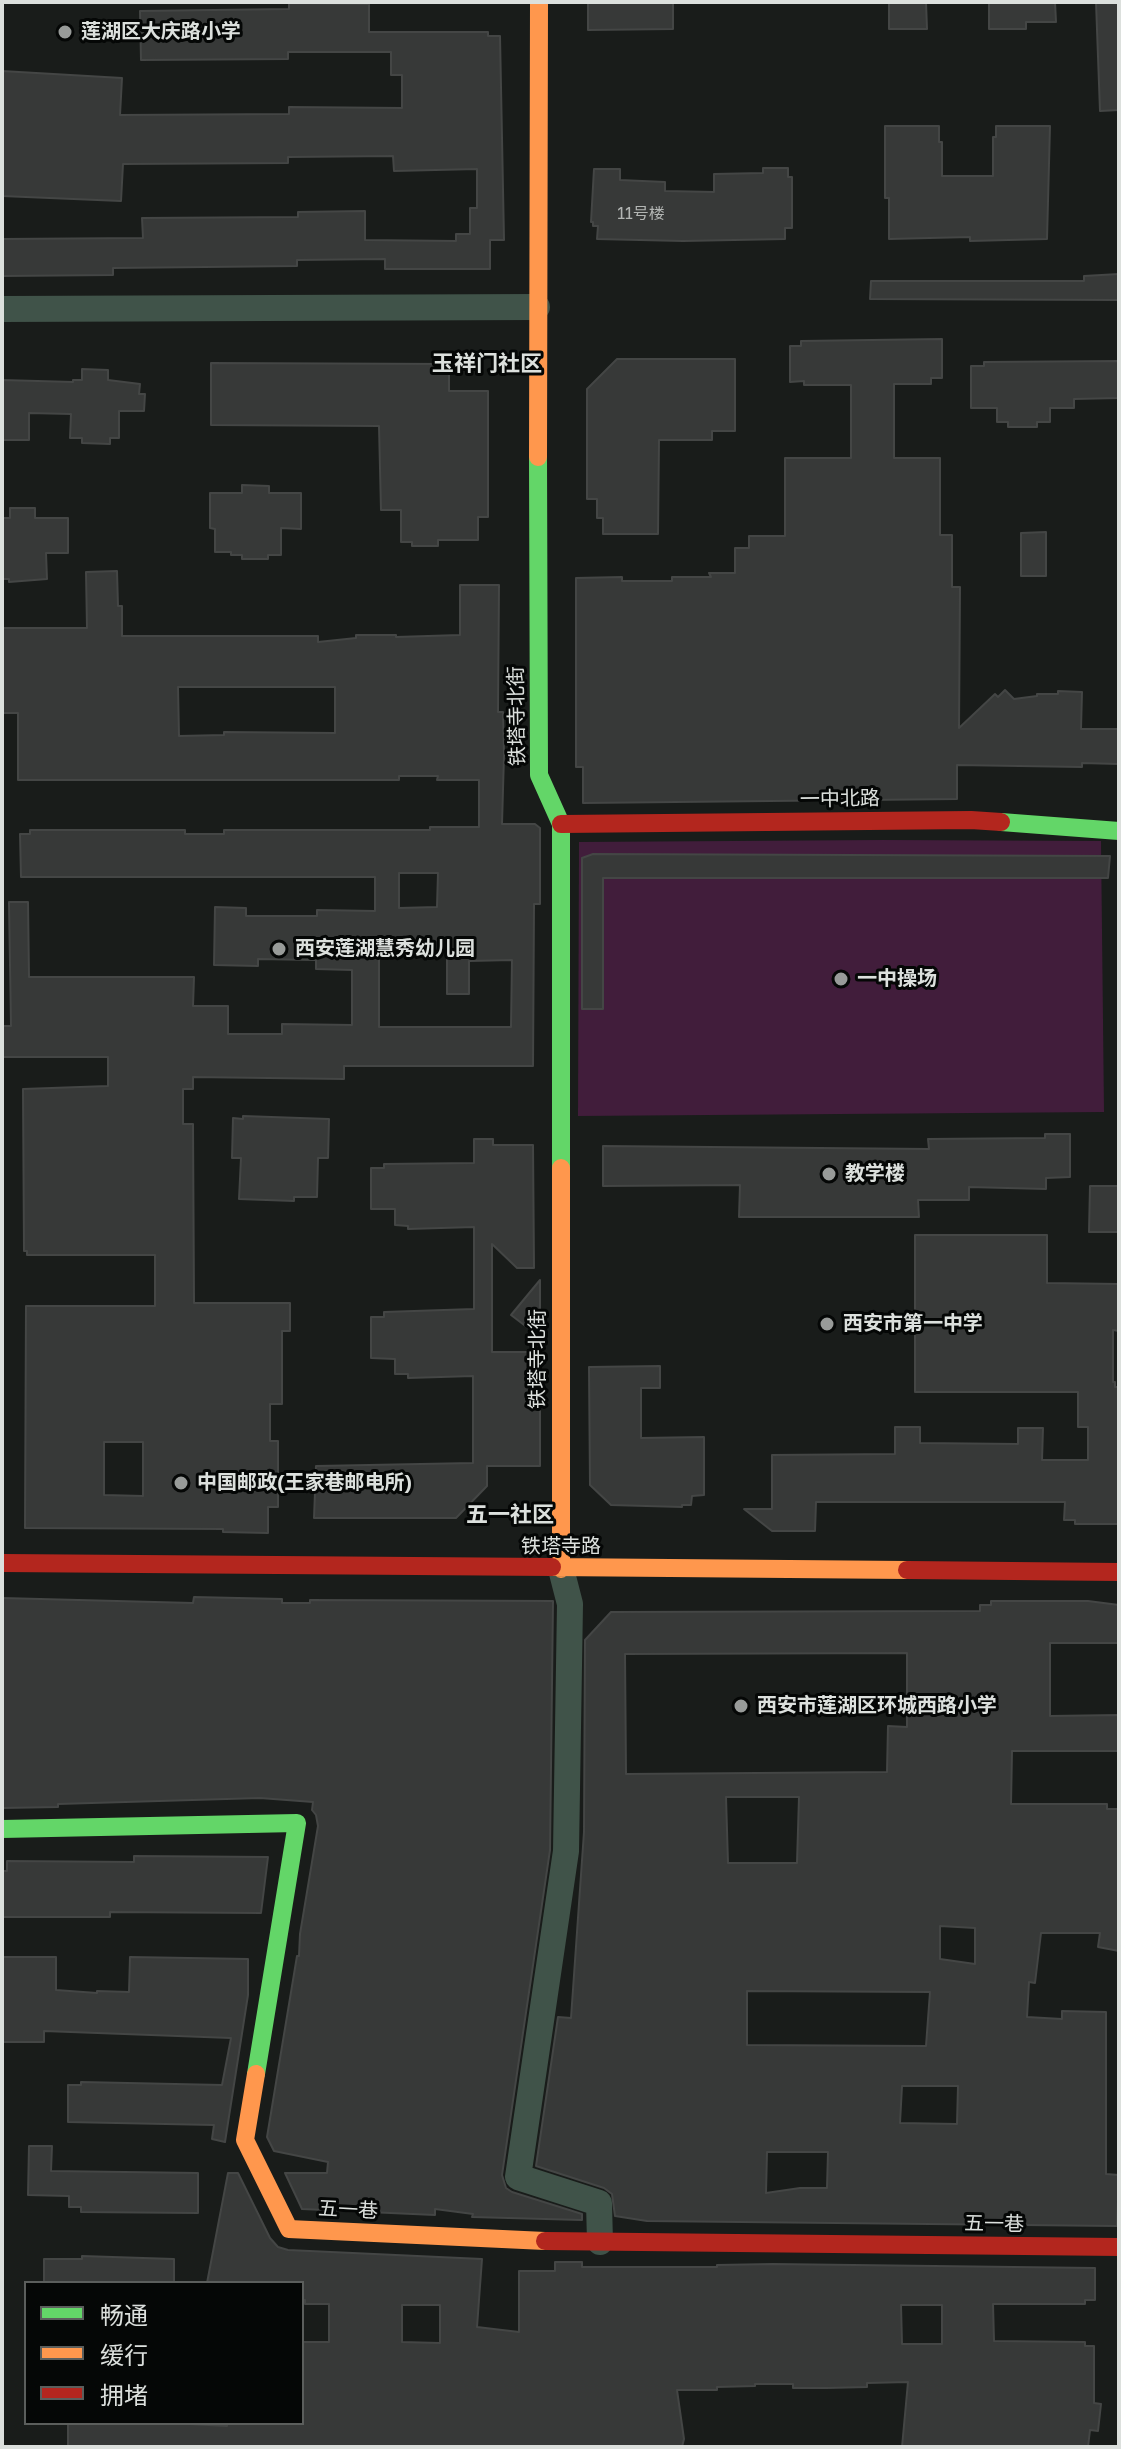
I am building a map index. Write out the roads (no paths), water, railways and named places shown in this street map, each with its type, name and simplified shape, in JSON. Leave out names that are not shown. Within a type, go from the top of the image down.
[{"type":"street","name":"铁塔寺北街","points":[[539,2],[539,775],[561,824],[561,1569]]},
{"type":"street","points":[[2,309],[537,307]]},
{"type":"street","name":"一中北路","points":[[561,824],[971,820],[1119,831]]},
{"type":"street","name":"铁塔寺路","points":[[2,1563],[1119,1572]]},
{"type":"street","points":[[561,1569],[570,1604],[566,1851],[518,2177],[599,2203],[600,2242]]},
{"type":"street","name":"五一巷","points":[[2,1829],[297,1823],[245,2140],[289,2229],[600,2242],[1119,2247]]},
{"type":"place","name":"莲湖区大庆路小学","points":[[65,32]]},
{"type":"place","name":"西安莲湖慧秀幼儿园","points":[[279,949]]},
{"type":"place","name":"一中操场","points":[[841,979]]},
{"type":"place","name":"教学楼","points":[[829,1174]]},
{"type":"place","name":"西安市第一中学","points":[[827,1324]]},
{"type":"place","name":"中国邮政(王家巷邮电所)","points":[[181,1483]]},
{"type":"place","name":"西安市莲湖区环城西路小学","points":[[741,1706]]},
{"type":"district","name":"玉祥门社区","points":[[487,364]]},
{"type":"district","name":"五一社区","points":[[510,1515]]}]
